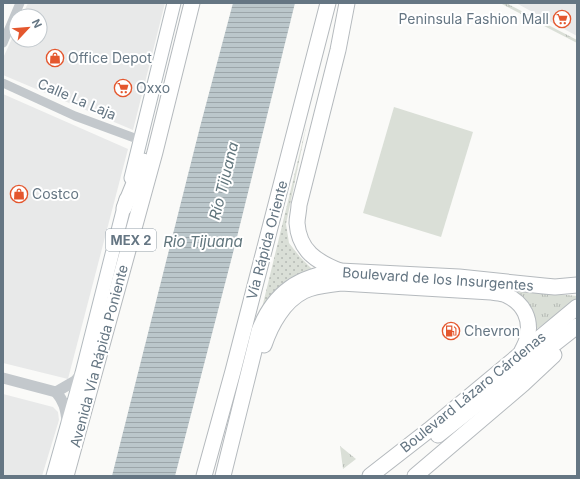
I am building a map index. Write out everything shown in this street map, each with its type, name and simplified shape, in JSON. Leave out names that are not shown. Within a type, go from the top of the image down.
[{"type":"main road","name":"Avenida Vía Rápida Poniente","points":[[53,476],[82,373],[174,3]]},
{"type":"main road","name":"Avenida Vía Rápida Poniente","points":[[66,476],[155,152],[192,3]]},
{"type":"main road","name":"Vía Rápida Oriente","points":[[204,476],[233,371],[328,3]]},
{"type":"main road","points":[[297,126],[346,7]]},
{"type":"main road","points":[[340,271],[325,265],[310,255],[304,245],[298,224],[299,205],[338,50],[346,7]]},
{"type":"main road","points":[[124,208],[142,166],[172,81]]},
{"type":"main road","name":"Boulevard de los Insurgentes","points":[[223,476],[258,331],[271,306],[280,297],[303,280],[324,273],[340,271],[457,284],[506,295],[519,303],[526,313],[529,324],[527,339],[521,353]]},
{"type":"main road","name":"Boulevard de los Insurgentes","points":[[231,476],[267,337],[280,312],[294,298],[305,290],[319,286],[341,283],[555,287],[577,285]]},
{"type":"main road","name":"Boulevard Lázaro Cárdenas","points":[[370,476],[577,307]]},
{"type":"main road","name":"Boulevard Lázaro Cárdenas","points":[[385,476],[577,326]]},
{"type":"main road","points":[[415,476],[523,384],[577,333]]},
{"type":"street","points":[[3,43],[20,3]]},
{"type":"street","name":"Calle La Laja","points":[[3,83],[75,116],[140,140]]},
{"type":"street","points":[[3,378],[56,392],[72,384],[82,373]]},
{"type":"street","points":[[56,392],[64,405],[67,426]]},
{"type":"shaded area","points":[[28,3],[165,3],[133,130],[3,75],[3,58],[8,47],[48,48],[48,8],[26,8]]},
{"type":"shaded area","name":"Peninsula Fashion Mall","points":[[516,3],[577,3],[577,36]]},
{"type":"shaded area","points":[[3,94],[128,149],[68,379],[3,363]]},
{"type":"shaded area","points":[[3,394],[53,407],[58,412],[59,420],[42,476],[3,476]]},
{"type":"green space","points":[[500,3],[506,3],[577,40],[577,43]]},
{"type":"green space","points":[[394,107],[473,132],[441,237],[363,213]]},
{"type":"green space","points":[[307,123],[286,224],[289,243],[313,270],[291,279],[273,293],[261,312]]},
{"type":"green space","points":[[511,289],[577,296],[577,299],[537,329],[534,316],[531,311]]},
{"type":"green space","points":[[340,446],[356,459],[343,469]]},
{"type":"water","name":"Rio Tijuana","points":[[233,3],[295,3],[234,249],[175,476],[112,476],[200,127]]},
{"type":"place","name":"Peninsula Fashion Mall","points":[[562,19]]},
{"type":"place","name":"Office Depot","points":[[55,58]]},
{"type":"place","name":"Oxxo","points":[[123,88]]},
{"type":"place","name":"Costco","points":[[19,194]]},
{"type":"place","name":"Chevron","points":[[451,331]]},
{"type":"water label","name":"Río Tijuana","points":[[224,181]]}]
